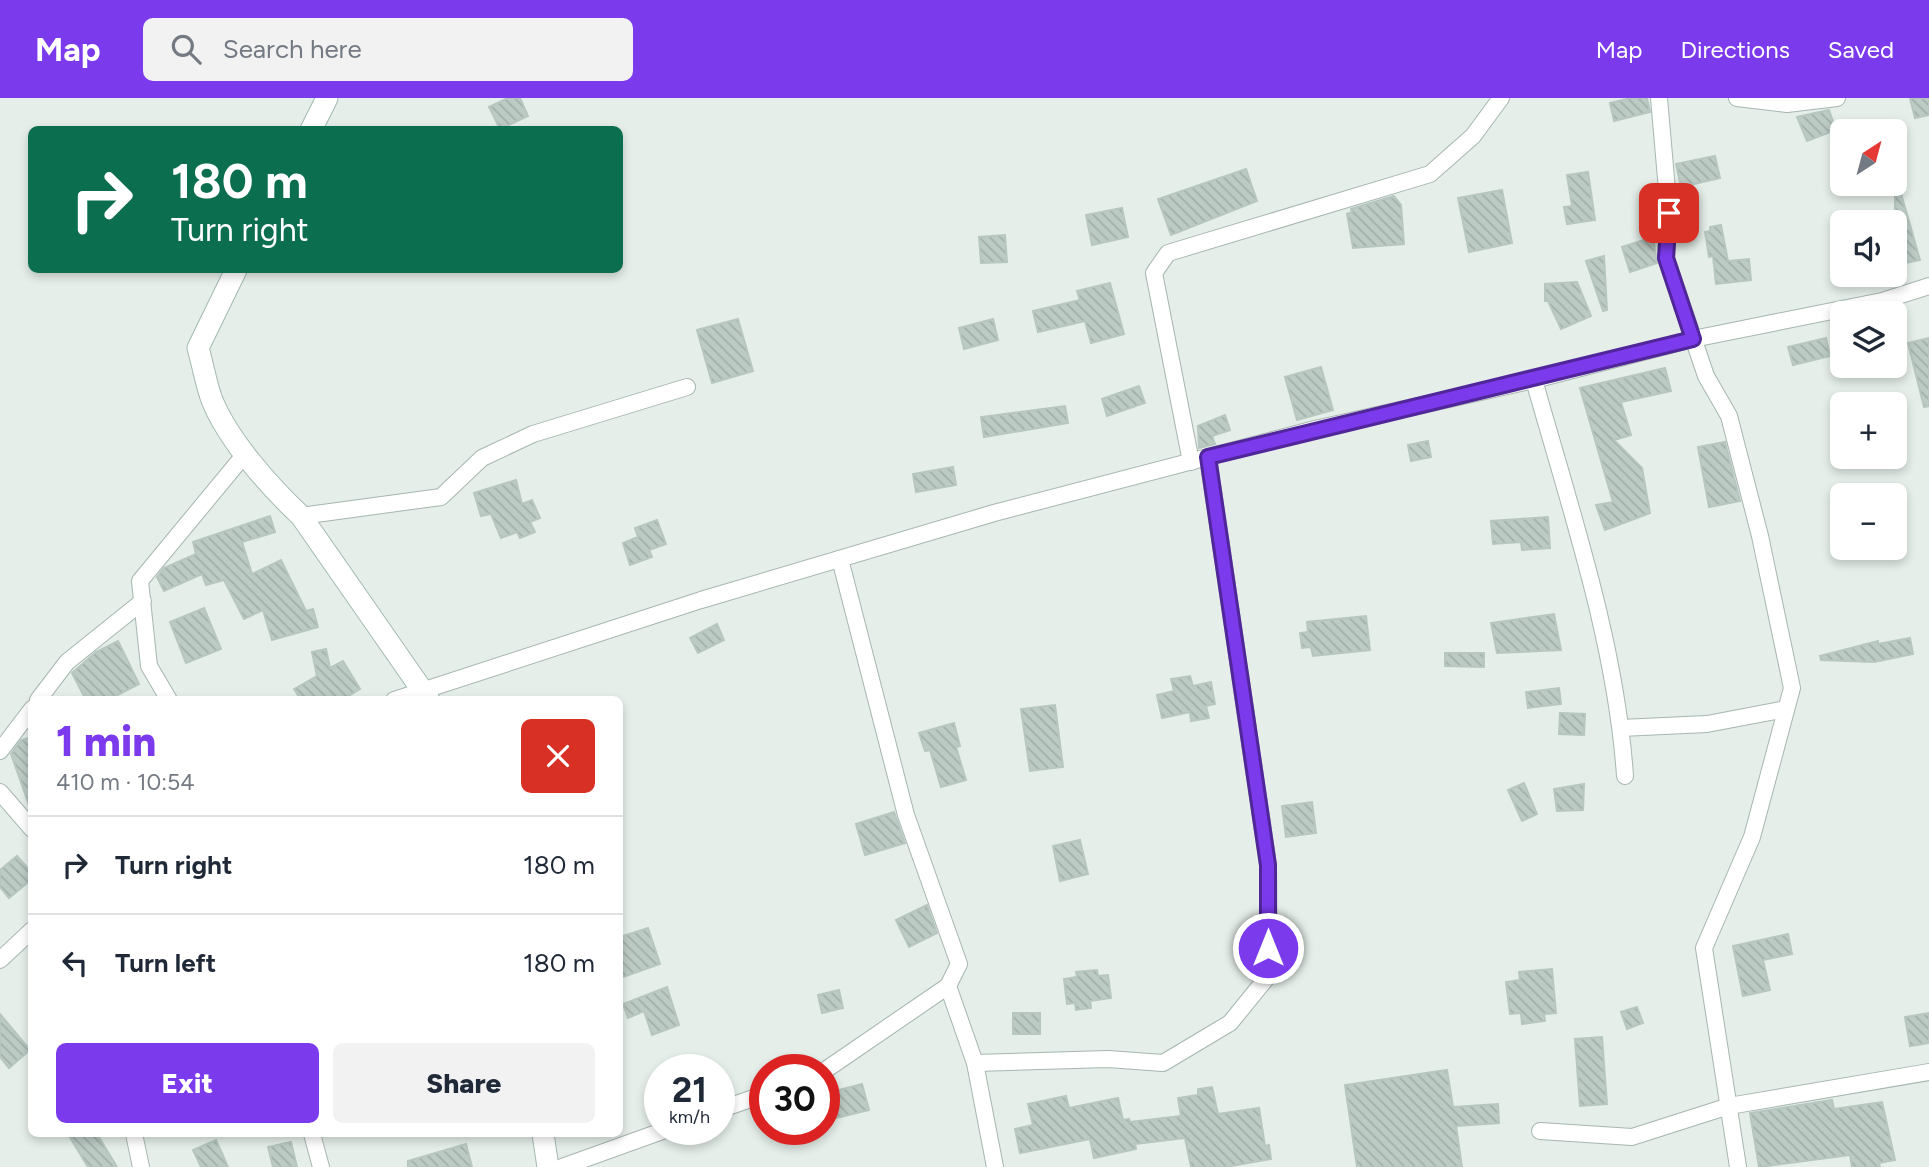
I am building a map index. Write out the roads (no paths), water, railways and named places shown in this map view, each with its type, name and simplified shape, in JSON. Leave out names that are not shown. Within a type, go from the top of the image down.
[{"type":"street","points":[[312,126],[327,98]]},
{"type":"street","points":[[1191,462],[1154,273],[1168,253],[1430,174],[1473,135],[1501,98]]},
{"type":"street","points":[[1659,98],[1669,213],[1666,258],[1706,376],[1729,416],[1760,536],[1792,688],[1752,838],[1704,948],[1738,1167]]},
{"type":"street","points":[[1737,98],[1787,104],[1837,98]]},
{"type":"street","points":[[235,273],[198,348],[213,402],[245,454],[275,491],[301,516],[426,694],[840,559],[994,513],[1315,429],[1534,380],[1693,339],[1882,301],[1929,286]]},
{"type":"street","points":[[1534,380],[1587,569],[1621,728],[1625,776]]},
{"type":"street","points":[[301,516],[442,497],[482,458],[533,434],[687,387]]},
{"type":"street","points":[[167,696],[149,666],[141,581],[245,454]]},
{"type":"street","points":[[975,1063],[1108,1059],[1163,1063],[1230,1023],[1269,975],[1268,865],[1208,457]]},
{"type":"street","points":[[840,559],[906,815],[959,964],[948,986],[840,1060]]},
{"type":"street","points":[[41,696],[67,662],[143,601]]},
{"type":"street","points":[[1621,728],[1707,724],[1786,709]]},
{"type":"street","points":[[0,751],[28,714]]},
{"type":"street","points":[[0,792],[28,824]]},
{"type":"street","points":[[0,960],[28,934]]},
{"type":"street","points":[[948,986],[975,1063],[995,1167]]},
{"type":"street","points":[[1540,1131],[1632,1136],[1729,1106],[1929,1072]]},
{"type":"street","points":[[135,1137],[141,1167]]},
{"type":"street","points":[[313,1137],[321,1167]]},
{"type":"street","points":[[543,1137],[548,1167]]},
{"type":"street","points":[[562,1167],[644,1138]]}]
